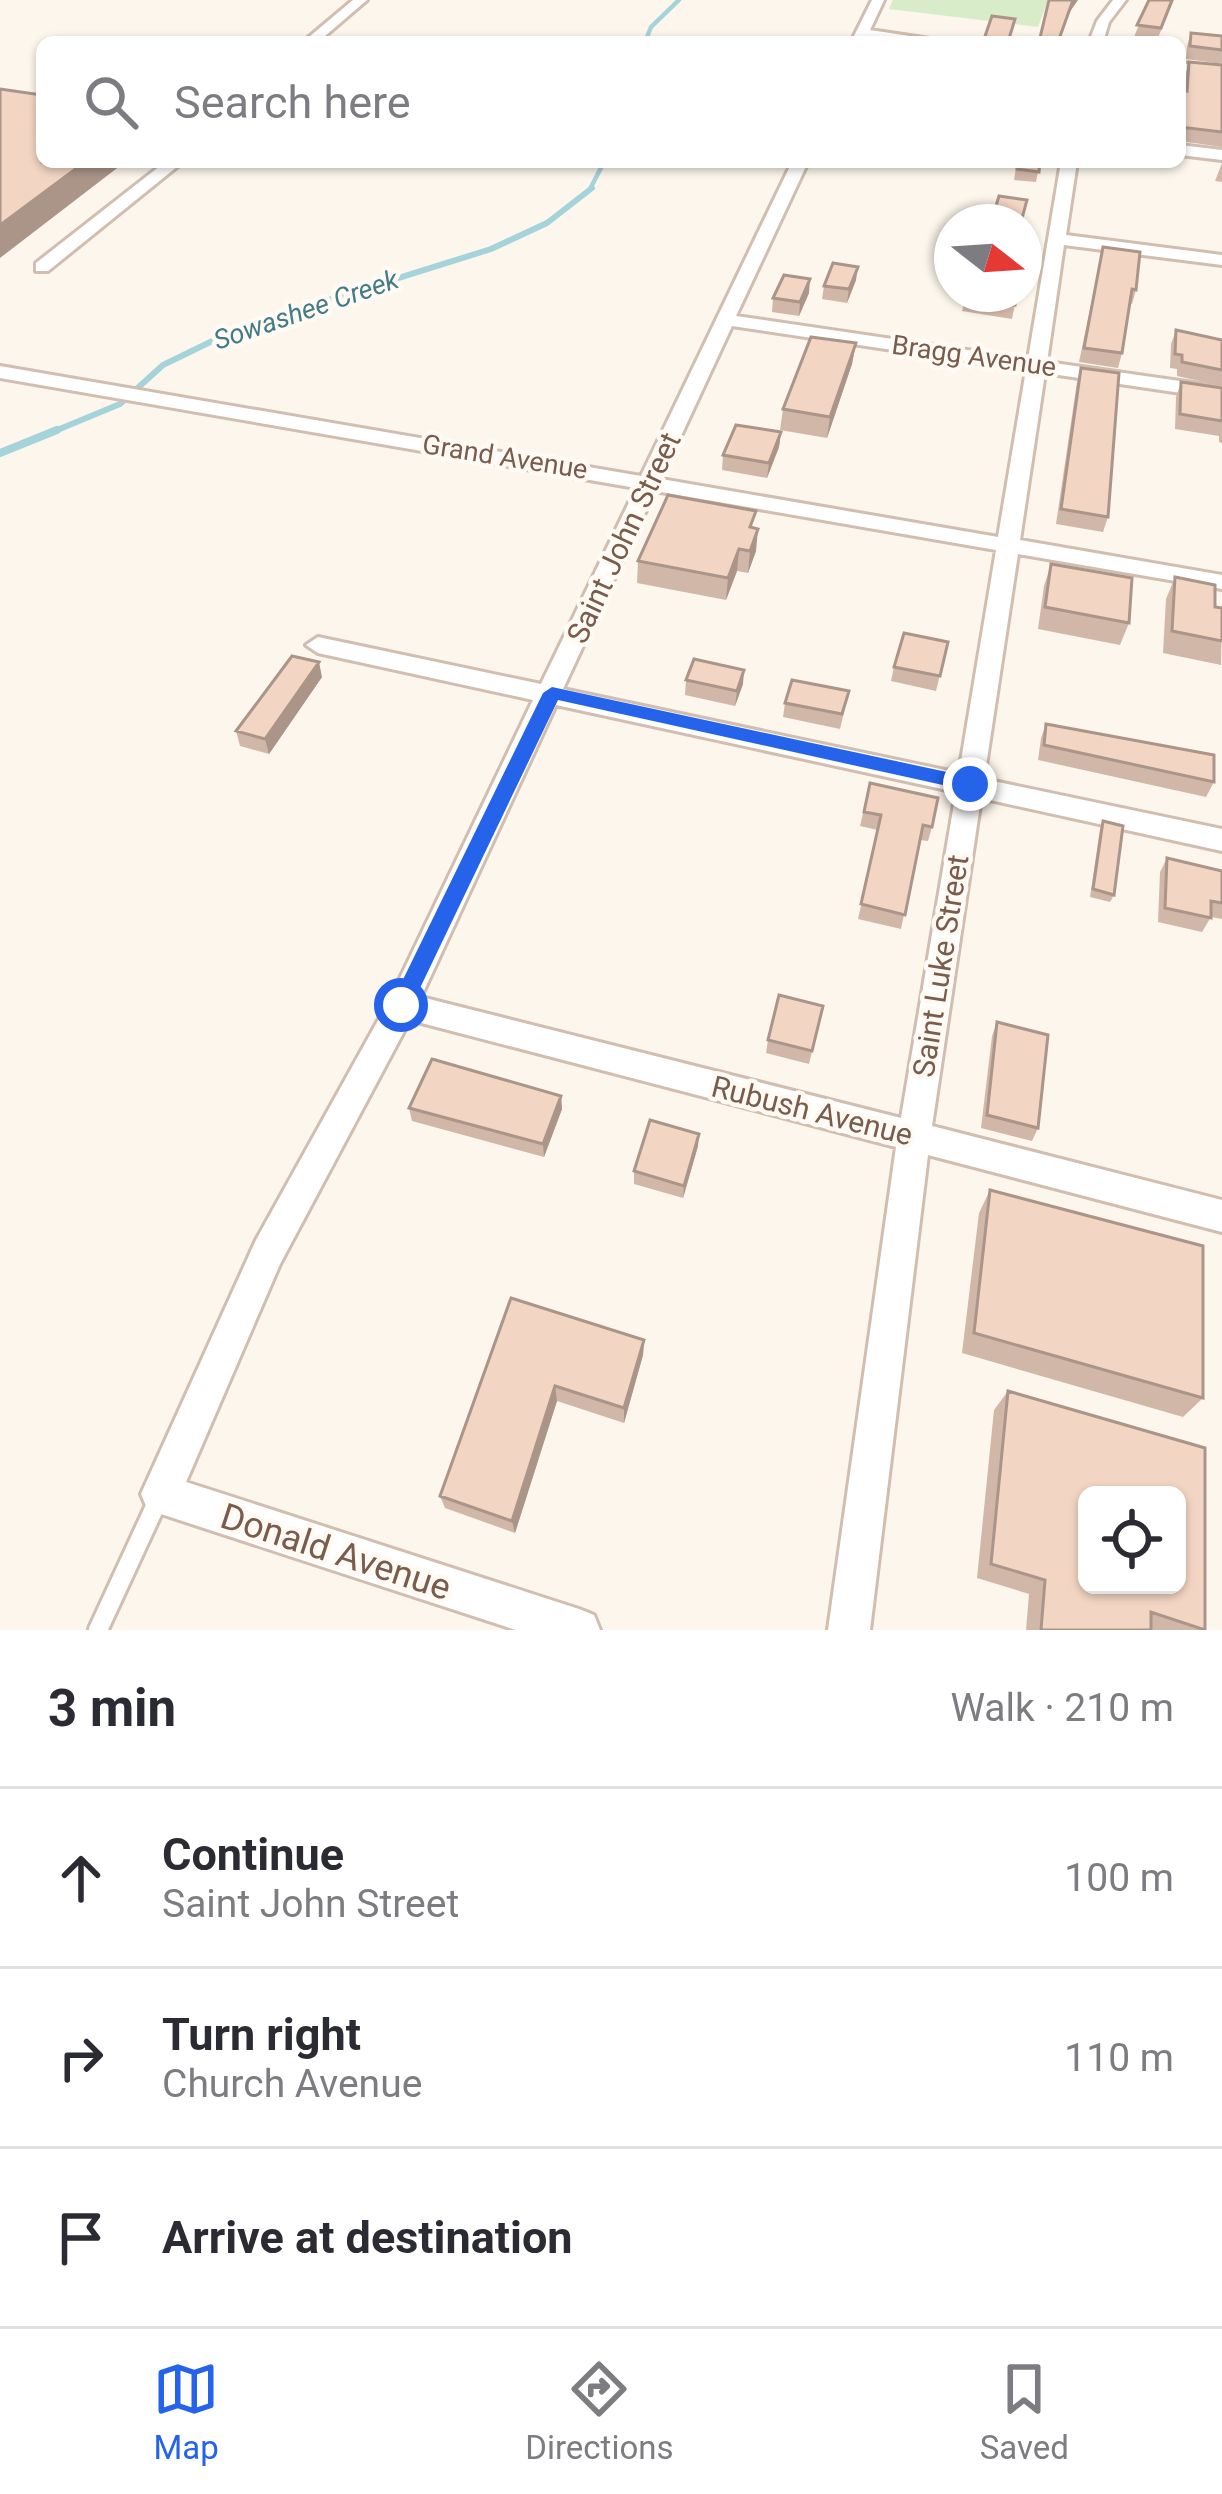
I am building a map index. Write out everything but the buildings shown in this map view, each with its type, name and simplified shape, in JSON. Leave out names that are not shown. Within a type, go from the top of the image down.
[{"type":"street","points":[[317,36],[361,0]]},
{"type":"street","points":[[861,36],[878,0]]},
{"type":"street","points":[[1098,36],[1120,0]]},
{"type":"street","points":[[1186,68],[1222,72]]},
{"type":"street","points":[[1186,151],[1222,154]]},
{"type":"street","points":[[42,267],[167,168]]},
{"type":"street","name":"Saint John Street","points":[[161,1494],[268,1252],[401,1005],[797,168]]},
{"type":"street","name":"Saint Luke Street","points":[[849,1630],[914,1137],[1068,168]]},
{"type":"street","points":[[1057,239],[1222,260]]},
{"type":"street","name":"Bragg Avenue","points":[[725,320],[1222,393]]},
{"type":"street","name":"Grand Avenue","points":[[0,372],[1222,582]]},
{"type":"street","points":[[318,645],[1222,840]]},
{"type":"street","name":"Rubush Avenue","points":[[401,1005],[1222,1216]]},
{"type":"street","name":"Donald Avenue","points":[[161,1494],[579,1630]]},
{"type":"lane","points":[[98,1630],[161,1494]]},
{"type":"green space","points":[[893,0],[1048,0],[1038,27],[889,9]]},
{"type":"waterway","name":"Sowashee Creek","points":[[647,36],[679,0]]},
{"type":"waterway","name":"Sowashee Creek","points":[[590,190],[601,168]]},
{"type":"waterway","name":"Sowashee Creek","points":[[50,433],[120,404],[163,365],[239,328],[491,249],[547,223],[590,190]]},
{"type":"waterway","name":"Sowashee Creek","points":[[0,453],[57,430]]},
{"type":"route","points":[[401,1005],[552,693],[970,784]]}]
